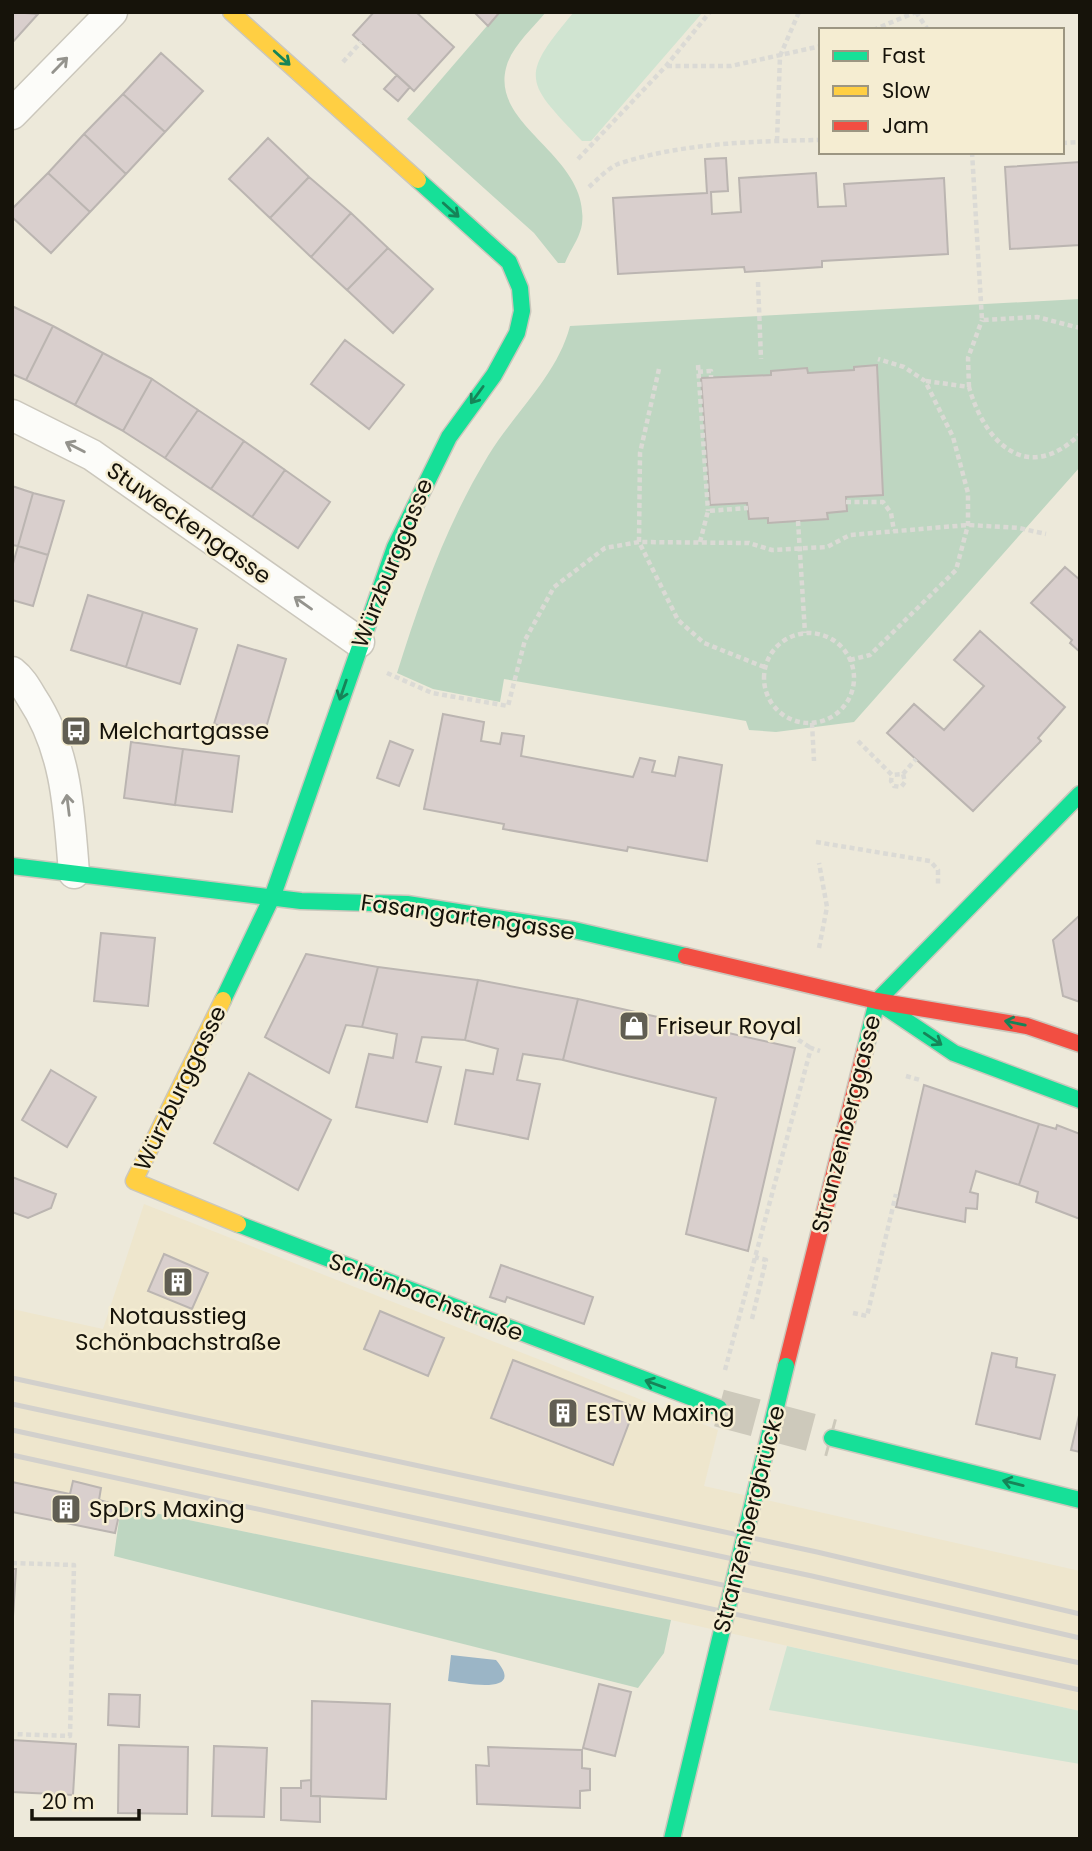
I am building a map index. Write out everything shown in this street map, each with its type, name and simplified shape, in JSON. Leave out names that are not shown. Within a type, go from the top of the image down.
[{"type":"street","points":[[12,114],[112,12]]},
{"type":"street","name":"Würzburggasse","points":[[134,1181],[272,897],[359,642],[402,528],[431,468],[460,418],[510,351],[521,328],[521,282],[509,261],[232,12]]},
{"type":"street","name":"Stuweckengasse","points":[[12,415],[92,455],[359,642]]},
{"type":"street","points":[[12,672],[19,678],[47,721],[64,770],[74,873]]},
{"type":"street","name":"Stranzenberggasse","points":[[786,1366],[877,1001],[1080,794]]},
{"type":"street","name":"Fasangartengasse","points":[[12,866],[272,897],[407,904],[574,930],[877,1001],[1027,1026],[1080,1044]]},
{"type":"street","name":"Fasangartengasse","points":[[877,1001],[954,1053],[1080,1100]]},
{"type":"street","name":"Schönbachstraße","points":[[134,1181],[326,1260],[719,1408]]},
{"type":"street","name":"Stranzenbergbrücke","points":[[672,1839],[786,1366]]},
{"type":"street","points":[[832,1438],[1080,1500]]},
{"type":"path","points":[[578,159],[666,66],[710,12]]},
{"type":"path","points":[[777,141],[780,56],[799,12]]},
{"type":"path","points":[[878,28],[916,12],[927,28]]},
{"type":"path","points":[[344,61],[361,42]]},
{"type":"path","points":[[666,66],[731,66],[819,46]]},
{"type":"path","points":[[589,187],[615,165],[681,151],[777,141],[819,140]]},
{"type":"path","points":[[972,154],[982,320],[968,358],[969,387],[977,415],[995,441],[1017,455],[1038,458],[1064,449],[1080,434]]},
{"type":"path","points":[[758,282],[761,359]]},
{"type":"path","points":[[982,320],[1037,317],[1080,328]]},
{"type":"path","points":[[878,359],[904,367],[925,381],[969,387]]},
{"type":"path","points":[[698,365],[708,511],[700,542]]},
{"type":"path","points":[[659,369],[640,453],[639,542],[678,620],[704,643],[764,667]]},
{"type":"path","points":[[698,372],[711,371],[711,377]]},
{"type":"path","points":[[850,660],[870,655],[956,569],[968,525],[968,492],[953,437],[925,381]]},
{"type":"path","points":[[846,502],[883,502],[891,513],[894,531]]},
{"type":"path","points":[[708,511],[748,508]]},
{"type":"path","points":[[798,521],[805,633]]},
{"type":"path","points":[[396,678],[432,693],[508,706],[525,640],[554,587],[606,548],[639,542],[749,543],[772,550],[827,547],[849,535],[968,525],[1019,528],[1045,534]]},
{"type":"path","points":[[805,633],[832,639],[850,660],[853,688],[848,702],[826,721],[797,723],[773,708],[766,695],[764,667],[779,644],[805,633]]},
{"type":"path","points":[[812,723],[814,761]]},
{"type":"path","points":[[858,741],[892,775]]},
{"type":"path","points":[[892,775],[903,774],[916,759]]},
{"type":"path","points":[[892,775],[894,786],[901,787],[905,782],[903,774]]},
{"type":"path","points":[[816,842],[930,861],[938,870],[938,890]]},
{"type":"path","points":[[820,863],[827,907],[820,948]]},
{"type":"path","points":[[799,1032],[797,1039],[820,1051]]},
{"type":"path","points":[[724,1373],[811,1048]]},
{"type":"path","points":[[906,1076],[920,1080]]},
{"type":"path","points":[[853,1313],[867,1316],[896,1194]]},
{"type":"path","points":[[752,1319],[766,1260],[755,1257]]},
{"type":"path","points":[[12,1563],[74,1565],[70,1736],[12,1734]]},
{"type":"shaded area","points":[[144,1204],[718,1430],[704,1486],[1080,1571],[1080,1711],[671,1620],[121,1506],[115,1533],[12,1512],[12,1309],[103,1329]]},
{"type":"green space","points":[[499,12],[546,12],[523,38],[509,60],[505,89],[513,108],[526,126],[558,160],[571,179],[580,200],[581,229],[565,263],[558,263],[534,233],[407,119]]},
{"type":"green space","points":[[574,12],[703,12],[591,141],[582,141],[563,121],[540,92],[536,79],[537,66],[544,52]]},
{"type":"green space","points":[[1080,299],[1080,467],[854,722],[776,732],[749,730],[746,721],[504,679],[500,702],[433,689],[397,673],[425,589],[459,508],[498,440],[545,378],[564,344],[570,326]]},
{"type":"green space","points":[[121,1506],[671,1620],[664,1653],[638,1688],[114,1556]]},
{"type":"green space","points":[[787,1646],[1080,1711],[1080,1764],[769,1710]]},
{"type":"water","points":[[451,1655],[496,1660],[504,1671],[504,1679],[490,1685],[448,1681]]},
{"type":"building","points":[[12,12],[38,14],[12,43]]},
{"type":"building","points":[[374,12],[416,12],[454,47],[414,91],[353,35]]},
{"type":"building","points":[[474,12],[498,12],[499,13],[488,26]]},
{"type":"building","points":[[161,53],[203,91],[165,132],[123,94]]},
{"type":"building","points":[[397,75],[410,87],[398,101],[384,89]]},
{"type":"building","points":[[123,94],[165,132],[126,174],[84,134]]},
{"type":"building","points":[[84,134],[126,174],[90,212],[48,173]]},
{"type":"building","points":[[268,138],[309,177],[270,218],[229,179]]},
{"type":"building","points":[[726,158],[728,191],[711,192],[712,214],[741,212],[739,178],[816,173],[818,207],[846,206],[844,184],[944,178],[948,254],[822,261],[822,267],[745,272],[744,267],[618,274],[613,198],[707,193],[705,159]]},
{"type":"building","points":[[1080,162],[1080,245],[1010,249],[1005,167]]},
{"type":"building","points":[[48,173],[90,212],[51,253],[12,217],[12,209]]},
{"type":"building","points":[[309,177],[351,213],[311,257],[270,218]]},
{"type":"building","points":[[351,213],[388,248],[347,290],[311,257]]},
{"type":"building","points":[[388,248],[433,289],[393,333],[347,290]]},
{"type":"building","points":[[12,306],[53,326],[26,380],[12,374]]},
{"type":"building","points":[[53,326],[103,353],[75,405],[26,380]]},
{"type":"building","points":[[345,340],[404,385],[369,429],[311,384]]},
{"type":"building","points":[[103,353],[152,379],[123,431],[75,405]]},
{"type":"building","points":[[877,365],[883,495],[846,497],[847,511],[827,513],[828,519],[768,523],[768,518],[749,519],[747,503],[710,505],[701,378],[771,375],[771,371],[807,368],[808,373],[854,370],[854,367]]},
{"type":"building","points":[[152,379],[198,410],[165,458],[123,431]]},
{"type":"building","points":[[198,410],[244,441],[211,489],[165,458]]},
{"type":"building","points":[[244,441],[285,470],[252,517],[211,489]]},
{"type":"building","points":[[285,470],[330,502],[298,548],[252,517]]},
{"type":"building","points":[[12,486],[33,493],[18,546],[12,545]]},
{"type":"building","points":[[33,493],[64,501],[48,555],[18,546]]},
{"type":"building","points":[[18,546],[48,555],[33,606],[12,600],[12,567]]},
{"type":"building","points":[[1065,567],[1080,580],[1080,652],[1070,643],[1072,640],[1031,603]]},
{"type":"building","points":[[88,595],[143,612],[126,667],[71,650]]},
{"type":"building","points":[[143,612],[197,629],[180,684],[126,667]]},
{"type":"building","points":[[980,631],[1065,707],[1038,738],[1041,741],[973,811],[887,733],[914,704],[944,730],[984,686],[954,660]]},
{"type":"building","points":[[238,645],[286,659],[263,738],[214,724]]},
{"type":"building","points":[[443,714],[484,722],[481,741],[500,744],[502,733],[524,736],[521,756],[633,777],[640,758],[655,761],[652,772],[675,776],[679,757],[722,765],[707,861],[628,847],[627,851],[503,829],[504,824],[424,809]]},
{"type":"building","points":[[390,741],[413,750],[399,786],[377,778]]},
{"type":"building","points":[[131,742],[183,749],[175,805],[124,798]]},
{"type":"building","points":[[183,749],[239,756],[232,812],[175,805]]},
{"type":"building","points":[[1080,915],[1080,1002],[1063,996],[1053,940]]},
{"type":"building","points":[[101,933],[155,938],[148,1006],[94,1001]]},
{"type":"building","points":[[306,954],[378,967],[362,1027],[346,1025],[329,1073],[265,1037]]},
{"type":"building","points":[[378,967],[478,980],[465,1040],[422,1037],[416,1062],[441,1067],[427,1122],[356,1107],[369,1054],[393,1058],[397,1034],[362,1027]]},
{"type":"building","points":[[478,980],[578,999],[563,1060],[523,1054],[517,1080],[540,1084],[528,1139],[455,1124],[466,1070],[493,1074],[498,1049],[465,1040]]},
{"type":"building","points":[[578,999],[795,1048],[748,1251],[686,1234],[716,1098],[563,1060]]},
{"type":"building","points":[[51,1070],[96,1097],[67,1147],[22,1120]]},
{"type":"building","points":[[249,1073],[331,1120],[298,1190],[214,1143]]},
{"type":"building","points":[[924,1085],[1039,1124],[1019,1185],[976,1171],[970,1192],[978,1194],[977,1209],[966,1208],[965,1222],[896,1207]]},
{"type":"building","points":[[1039,1124],[1056,1129],[1057,1125],[1080,1134],[1080,1219],[1036,1202],[1038,1192],[1019,1185]]},
{"type":"building","points":[[12,1177],[56,1194],[51,1208],[28,1218],[12,1212]]},
{"type":"building","name":"Notausstieg Schönbachstraße","points":[[164,1254],[208,1273],[192,1309],[148,1291]]},
{"type":"building","points":[[501,1265],[593,1297],[584,1324],[507,1297],[505,1302],[490,1297]]},
{"type":"building","points":[[380,1311],[444,1338],[428,1376],[364,1349]]},
{"type":"building","points":[[992,1353],[1017,1358],[1016,1367],[1055,1375],[1040,1439],[976,1424]]},
{"type":"building","name":"ESTW Maxing","points":[[513,1360],[635,1407],[613,1465],[491,1418]]},
{"type":"building","points":[[1080,1411],[1080,1452],[1071,1450]]},
{"type":"building","name":"SpDrS Maxing","points":[[73,1481],[101,1488],[99,1500],[121,1506],[115,1533],[12,1512],[12,1482],[70,1494]]},
{"type":"building","points":[[12,1569],[16,1569],[12,1632]]},
{"type":"building","points":[[599,1684],[631,1692],[615,1756],[583,1748]]},
{"type":"building","points":[[109,1694],[140,1695],[139,1727],[108,1725]]},
{"type":"building","points":[[312,1701],[390,1704],[386,1799],[311,1796]]},
{"type":"building","points":[[12,1740],[76,1744],[73,1795],[12,1792]]},
{"type":"building","points":[[119,1745],[188,1747],[187,1814],[118,1813]]},
{"type":"building","points":[[214,1746],[267,1748],[264,1817],[212,1816]]},
{"type":"building","points":[[488,1747],[582,1750],[582,1768],[590,1769],[590,1790],[580,1791],[580,1808],[477,1804],[476,1765],[489,1766]]},
{"type":"building","points":[[311,1780],[311,1796],[320,1796],[320,1822],[281,1820],[281,1788],[301,1788],[301,1781]]},
{"type":"tunnel","points":[[719,1408],[832,1438]]},
{"type":"railway","points":[[12,1378],[817,1552],[1080,1614]]},
{"type":"railway","points":[[12,1404],[812,1576],[1080,1638]]},
{"type":"railway","points":[[12,1430],[1080,1663]]},
{"type":"railway","points":[[12,1455],[1080,1690]]},
{"type":"traffic: fast","points":[[223,1000],[273,895],[395,547],[449,437],[494,375],[517,333],[522,311],[520,288],[509,262],[418,180]]},
{"type":"traffic: fast","points":[[865,1050],[877,1001],[1080,794]]},
{"type":"traffic: fast","points":[[12,866],[301,901],[407,904],[574,930],[686,956]]},
{"type":"traffic: fast","points":[[884,1006],[954,1053],[1080,1100]]},
{"type":"traffic: fast","points":[[238,1224],[719,1408]]},
{"type":"traffic: fast","points":[[712,1672],[786,1366]]},
{"type":"traffic: fast","points":[[832,1438],[1080,1500]]},
{"type":"traffic: fast","points":[[672,1839],[712,1672]]},
{"type":"traffic: slow","points":[[231,12],[418,180]]},
{"type":"traffic: slow","points":[[223,1000],[134,1181],[238,1224]]},
{"type":"traffic: jam","points":[[686,956],[877,1001],[1027,1026],[1080,1044]]},
{"type":"traffic: jam","points":[[786,1366],[865,1050]]},
{"type":"place","name":"Melchartgasse","points":[[76,731]]},
{"type":"place","name":"Friseur Royal","points":[[634,1026]]},
{"type":"place","name":"Notausstieg Schönbachstraße","points":[[178,1282]]},
{"type":"place","name":"ESTW Maxing","points":[[563,1413]]},
{"type":"place","name":"SpDrS Maxing","points":[[66,1509]]}]
